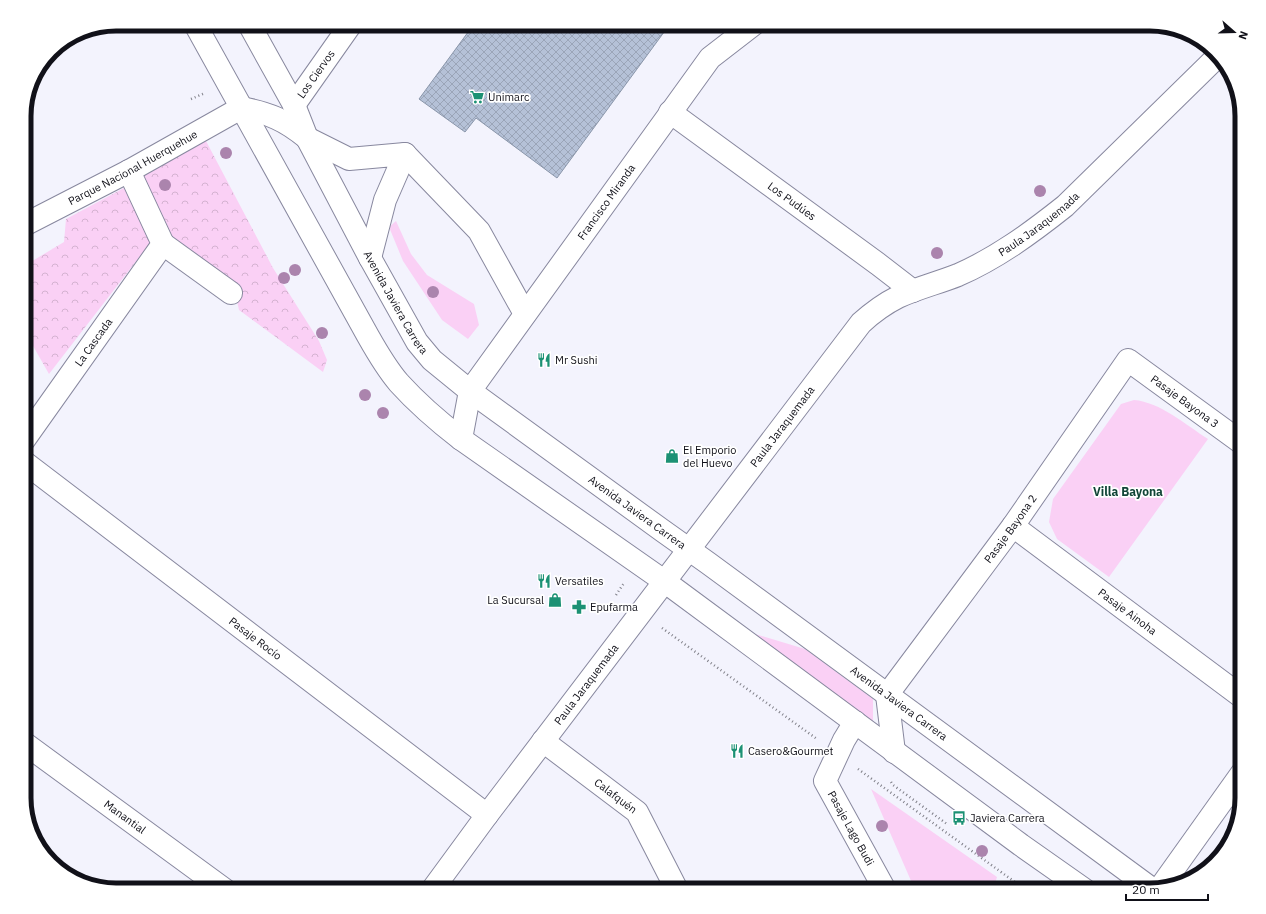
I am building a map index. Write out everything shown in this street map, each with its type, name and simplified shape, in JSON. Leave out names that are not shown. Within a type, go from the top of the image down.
[{"type":"street","points":[[199,31],[339,287],[382,360],[398,382],[418,403],[461,439],[664,581],[894,752],[1074,883]]},
{"type":"street","name":"Avenida Javiera Carrera","points":[[253,31],[294,105],[307,138],[370,258],[417,342],[432,360],[470,391],[689,549],[1142,883]]},
{"type":"street","name":"Los Ciervos","points":[[294,105],[340,31]]},
{"type":"street","name":"Francisco Miranda","points":[[470,391],[710,58],[745,31]]},
{"type":"street","name":"Paula Jaraquemada","points":[[437,883],[860,323],[878,308],[898,297],[958,275],[987,261],[1040,226],[1065,206],[1214,60]]},
{"type":"street","points":[[240,108],[274,116],[292,126],[307,138],[349,159],[405,154]]},
{"type":"street","name":"Parque Nacional Huerquehue","points":[[31,221],[129,171],[240,108]]},
{"type":"street","name":"Los Pudúes","points":[[670,112],[913,291]]},
{"type":"street","points":[[405,154],[479,231],[525,314]]},
{"type":"street","points":[[370,258],[385,200],[405,154]]},
{"type":"street","points":[[129,171],[162,244],[231,293]]},
{"type":"street","name":"La Cascada","points":[[31,430],[162,244]]},
{"type":"street","name":"Pasaje Bayona 3","points":[[1128,360],[1235,438]]},
{"type":"street","name":"Pasaje Bayona 2","points":[[887,695],[1013,526],[1128,360]]},
{"type":"street","points":[[461,439],[470,391]]},
{"type":"street","name":"Pasaje Rocío","points":[[31,467],[487,815]]},
{"type":"street","name":"Pasaje Ainoha","points":[[1013,526],[1235,693]]},
{"type":"street","points":[[887,695],[894,752]]},
{"type":"street","name":"Pasaje Lago Budi","points":[[855,722],[844,740],[825,780],[881,883]]},
{"type":"street","name":"Calafquén","points":[[543,741],[637,812],[673,883]]},
{"type":"street","name":"Manantial","points":[[31,748],[215,883]]},
{"type":"street","points":[[1165,881],[1235,783]]},
{"type":"green space","points":[[206,141],[273,268],[319,341],[327,360],[323,372],[239,310],[233,283],[168,237],[139,178]]},
{"type":"green space","points":[[124,188],[151,242],[49,374],[31,342],[31,262],[64,242],[66,219]]},
{"type":"green space","points":[[396,221],[411,254],[427,275],[474,304],[479,325],[468,339],[442,320],[403,261],[389,227]]},
{"type":"green space","points":[[1134,400],[1153,405],[1163,410],[1208,439],[1109,577],[1057,539],[1049,522],[1053,499],[1121,404]]},
{"type":"green space","points":[[755,634],[805,649],[873,699],[873,722]]},
{"type":"green space","points":[[871,789],[997,877],[995,883],[912,883]]},
{"type":"building","points":[[469,31],[665,31],[557,178],[476,118],[465,132],[419,99]]},
{"type":"place","name":"Unimarc","points":[[477,97]]},
{"type":"place","name":"Mr Sushi","points":[[544,360]]},
{"type":"place","name":"El Emporio del Huevo","points":[[672,456]]},
{"type":"place","name":"Versatiles","points":[[544,581]]},
{"type":"place","name":"La Sucursal","points":[[555,600]]},
{"type":"place","name":"Epufarma","points":[[579,607]]},
{"type":"place","name":"Casero&Gourmet","points":[[737,751]]},
{"type":"place","name":"Javiera Carrera","points":[[959,818]]},
{"type":"district","name":"Villa Bayona","points":[[1128,492]]}]
